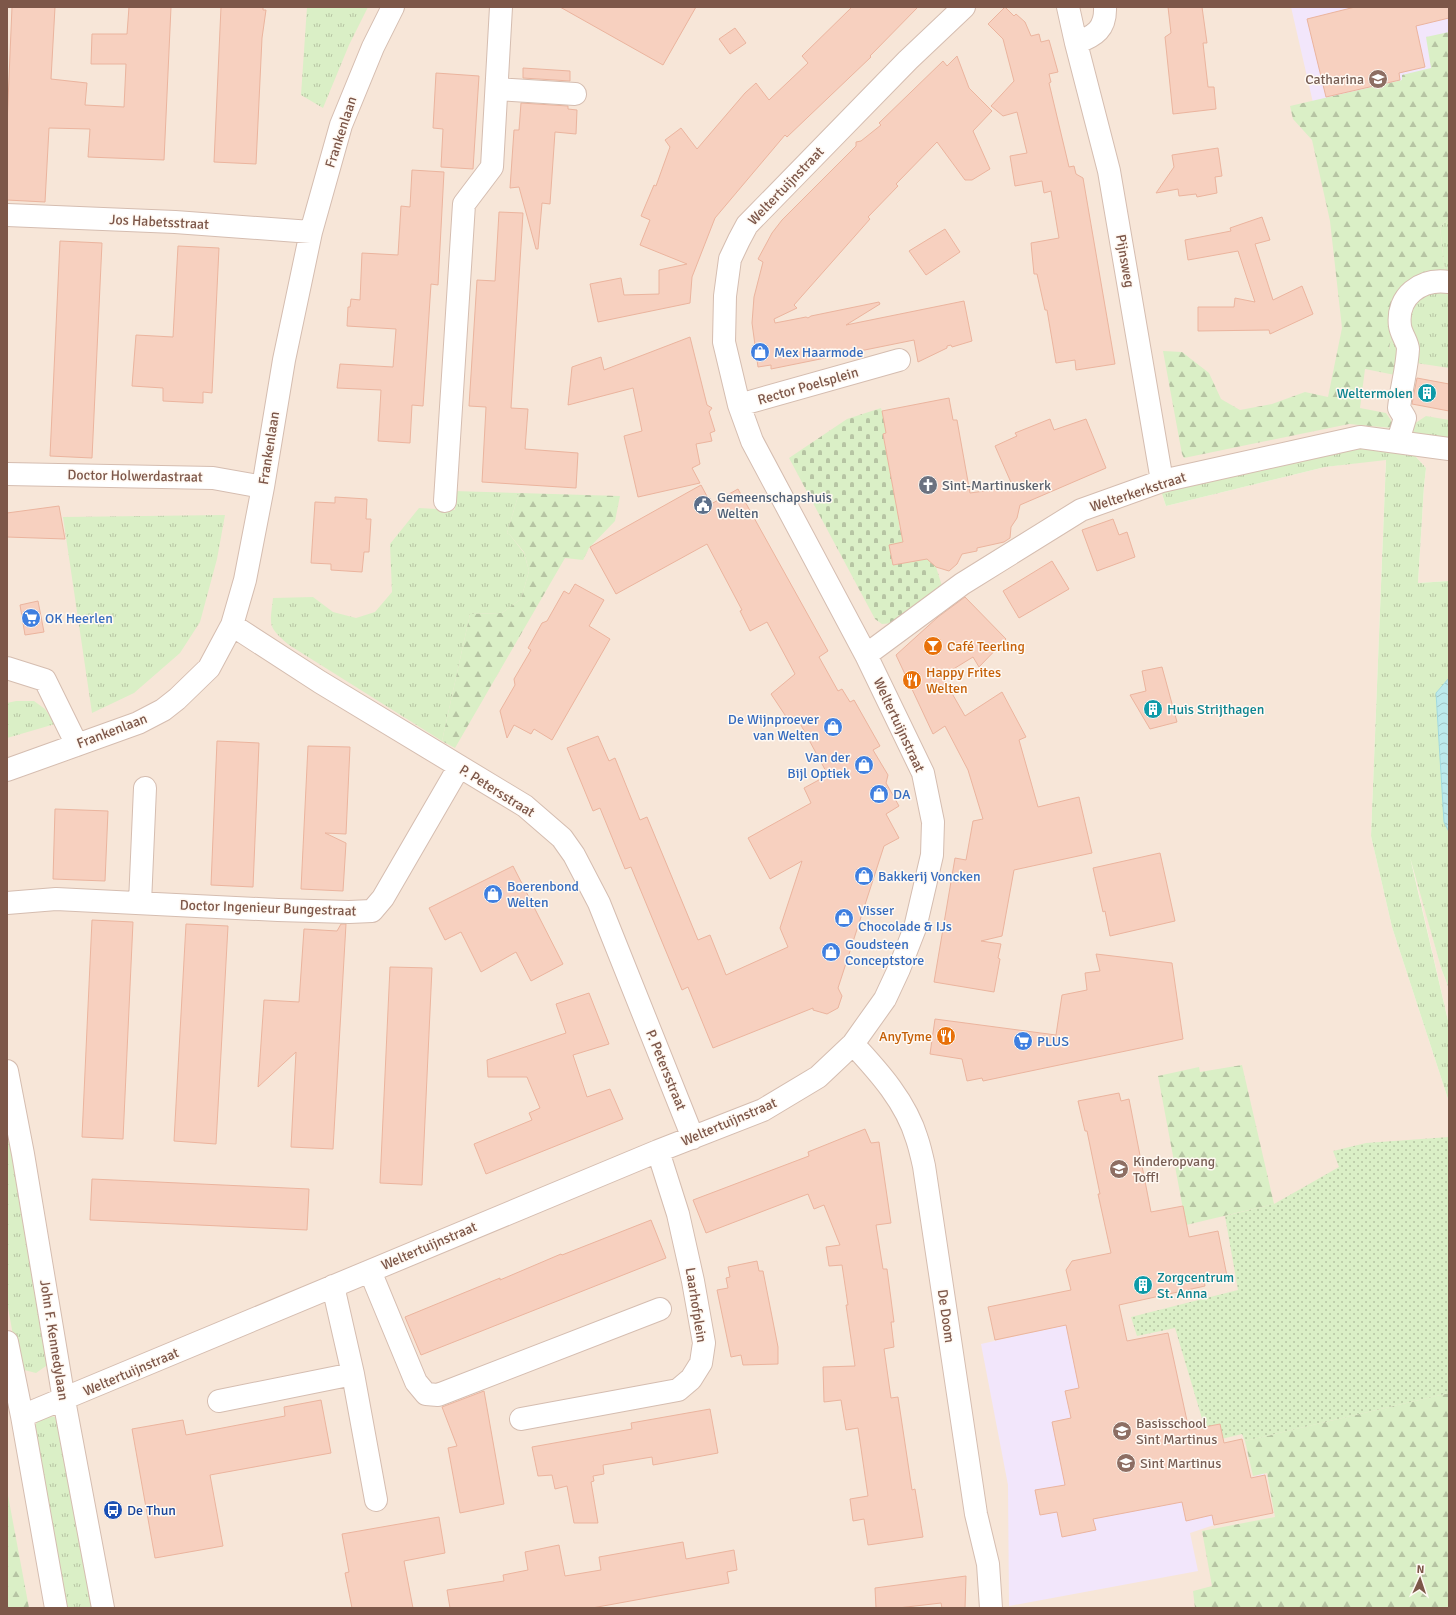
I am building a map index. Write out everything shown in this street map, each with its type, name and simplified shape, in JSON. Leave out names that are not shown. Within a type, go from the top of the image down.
[{"type":"street","name":"Frankenlaan","points":[[7,770],[138,723],[163,710],[210,668],[232,625],[245,580],[263,487],[284,360],[311,232],[341,125],[373,46],[393,7]]},
{"type":"street","points":[[445,501],[464,204],[492,166],[501,7]]},
{"type":"street","name":"Weltertuijnstraat","points":[[22,1416],[64,1400],[658,1151],[763,1110],[818,1077],[853,1044],[885,999],[899,969],[915,928],[932,855],[933,822],[923,773],[866,655],[752,441],[739,405],[724,342],[725,296],[730,259],[748,225],[908,60],[964,7]]},
{"type":"street","name":"Pijnsweg","points":[[1068,7],[1109,171],[1162,481]]},
{"type":"street","points":[[1076,43],[1093,37],[1100,28],[1105,16],[1105,7]]},
{"type":"street","points":[[497,89],[575,94]]},
{"type":"street","name":"Jos Habetsstraat","points":[[7,214],[176,222],[311,232]]},
{"type":"street","points":[[1398,441],[1405,418],[1399,408],[1408,348],[1402,335],[1400,324],[1402,309],[1410,293],[1421,285],[1439,281],[1449,282]]},
{"type":"street","name":"Rector Poelsplein","points":[[739,405],[899,360]]},
{"type":"street","name":"Welterkerkstraat","points":[[866,655],[962,584],[1081,510],[1162,481],[1360,436],[1449,449]]},
{"type":"street","name":"Doctor Holwerdastraat","points":[[7,474],[213,478],[263,487]]},
{"type":"street","name":"P. Petersstraat","points":[[232,625],[320,682],[525,806],[562,838],[574,855],[599,903],[694,1138]]},
{"type":"street","points":[[7,668],[44,680],[77,745]]},
{"type":"street","name":"Doctor Ingenieur Bungestraat","points":[[7,902],[56,899],[286,910],[372,911],[383,898],[459,767]]},
{"type":"street","points":[[140,903],[144,788]]},
{"type":"street","name":"De Doom","points":[[853,1044],[874,1066],[890,1086],[907,1115],[917,1139],[924,1166],[976,1514],[988,1564],[991,1608]]},
{"type":"street","name":"John F. Kennedylaan","points":[[7,1071],[23,1154],[64,1400],[103,1608]]},
{"type":"street","name":"Laarhofplein","points":[[521,1419],[678,1390],[691,1379],[701,1363],[704,1343],[693,1281],[678,1214],[658,1151]]},
{"type":"street","points":[[370,1271],[416,1382],[426,1394],[438,1395],[660,1309]]},
{"type":"street","points":[[333,1286],[353,1374],[376,1500]]},
{"type":"street","points":[[7,1342],[22,1416],[56,1608]]},
{"type":"street","points":[[219,1401],[353,1374]]},
{"type":"shaded area","points":[[7,7],[1449,7],[1449,581],[1418,583],[1426,468],[1408,448],[1161,491],[1166,506],[1325,467],[1386,459],[1371,836],[1392,927],[1449,1102],[1449,1608],[7,1608]]},
{"type":"shaded area","name":"Catharina","points":[[1291,7],[1449,7],[1449,105],[1317,120]]},
{"type":"shaded area","points":[[1407,842],[1441,968],[1449,989],[1449,1025]]},
{"type":"shaded area","name":"Sint Martinus","points":[[1120,1313],[1127,1341],[1168,1333],[1191,1440],[1186,1453],[1242,1439],[1251,1478],[1264,1473],[1273,1513],[1214,1525],[1190,1533],[1198,1571],[1009,1606],[1008,1485],[981,1344]]},
{"type":"green space","points":[[307,7],[368,7],[349,45],[323,108],[301,95]]},
{"type":"green space","points":[[1449,32],[1449,218],[1440,227],[1445,272],[1396,311],[1389,349],[1401,346],[1395,375],[1365,369],[1360,408],[1386,413],[1393,423],[1392,428],[1349,424],[1184,458],[1163,351],[1182,352],[1209,373],[1221,399],[1240,410],[1272,404],[1305,392],[1328,397],[1342,328],[1330,221],[1312,140],[1293,119],[1290,106],[1402,80],[1402,75],[1431,68],[1426,37]]},
{"type":"green space","points":[[1449,218],[1449,368],[1410,362],[1389,350],[1396,311],[1445,272],[1440,227]]},
{"type":"green space","points":[[881,408],[888,433],[883,434],[894,494],[905,523],[899,525],[903,542],[889,546],[893,565],[930,558],[936,567],[943,589],[893,623],[882,624],[875,619],[789,458],[847,419]]},
{"type":"green space","points":[[1426,416],[1449,420],[1449,439],[1413,434],[1414,424]]},
{"type":"green space","points":[[1369,443],[1408,448],[1426,468],[1418,583],[1449,581],[1449,678],[1436,693],[1444,822],[1449,833],[1449,989],[1441,968],[1410,857],[1449,1025],[1449,1102],[1392,927],[1371,836],[1386,460],[1325,467],[1166,506],[1161,491]]},
{"type":"green space","points":[[454,491],[519,493],[507,533],[524,553],[529,571],[521,599],[502,613],[470,614],[442,741],[289,645],[273,629],[271,614],[273,598],[313,597],[333,612],[356,618],[375,612],[392,592],[390,544],[419,508],[455,510]]},
{"type":"green space","points":[[519,493],[620,496],[615,521],[589,548],[583,560],[565,558],[455,748],[442,741],[470,614],[502,613],[521,599],[529,571],[524,552],[507,533]]},
{"type":"green space","points":[[225,515],[217,559],[200,622],[180,653],[134,693],[92,713],[63,517]]},
{"type":"green space","points":[[16,701],[34,701],[45,709],[55,724],[7,738],[7,703]]},
{"type":"green space","points":[[1242,1065],[1274,1204],[1186,1225],[1158,1076],[1199,1067],[1200,1072]]},
{"type":"green space","points":[[7,1114],[49,1356],[46,1366],[36,1373],[24,1370],[18,1363],[7,1302]]},
{"type":"green space","points":[[1449,1137],[1449,1393],[1245,1441],[1242,1434],[1209,1442],[1175,1328],[1137,1336],[1131,1317],[1238,1290],[1225,1216],[1274,1204],[1339,1167],[1333,1151],[1366,1143]]},
{"type":"green space","points":[[1449,1393],[1449,1608],[1195,1608],[1193,1591],[1212,1586],[1202,1531],[1275,1517],[1267,1473],[1253,1476],[1245,1441]]},
{"type":"green space","points":[[46,1415],[55,1417],[61,1423],[95,1608],[67,1608],[34,1429],[38,1419]]},
{"type":"green space","points":[[7,1490],[29,1608],[7,1608]]},
{"type":"water","points":[[1449,678],[1449,832],[1444,822],[1436,693]]},
{"type":"building","points":[[12,7],[55,7],[51,79],[87,83],[85,105],[124,107],[126,64],[91,64],[92,34],[127,34],[129,7],[171,7],[164,160],[88,157],[90,129],[49,128],[45,202],[7,200],[7,125]]},
{"type":"building","points":[[221,7],[263,7],[263,10],[266,10],[262,38],[256,164],[214,162]]},
{"type":"building","points":[[560,7],[696,7],[663,65]]},
{"type":"building","points":[[852,7],[918,7],[870,56],[871,57],[787,137],[785,135],[715,218],[692,277],[690,303],[598,322],[590,284],[621,278],[624,295],[659,294],[659,270],[687,264],[640,245],[650,220],[641,216],[654,185],[656,186],[670,147],[665,140],[681,128],[697,149],[745,93],[756,83],[769,100],[808,63],[802,56]]},
{"type":"building","points":[[1005,7],[1014,16],[1016,14],[1025,22],[1031,36],[1039,34],[1041,42],[1049,40],[1058,72],[1049,74],[1051,82],[1049,83],[1069,167],[1074,166],[1076,174],[1083,178],[1115,364],[1076,370],[1075,360],[1056,363],[1047,310],[1045,310],[1037,274],[1034,274],[1031,243],[1059,238],[1051,191],[1044,193],[1042,181],[1015,186],[1010,156],[1027,153],[1017,112],[1003,116],[991,106],[1014,81],[1003,39],[988,24]]},
{"type":"building","points":[[1168,7],[1202,7],[1207,43],[1203,43],[1208,87],[1214,87],[1216,109],[1173,114],[1165,37],[1171,33]]},
{"type":"building","points":[[1355,7],[1449,7],[1449,18],[1416,26],[1425,67],[1399,73],[1400,80],[1326,97],[1307,19]]},
{"type":"building","points":[[735,28],[746,43],[730,54],[719,39]]},
{"type":"building","points":[[957,56],[969,88],[992,111],[973,131],[990,169],[972,180],[965,180],[937,142],[896,184],[898,186],[868,217],[870,219],[794,305],[797,308],[774,319],[775,323],[806,317],[808,318],[811,316],[879,302],[880,304],[846,325],[964,301],[972,341],[952,347],[951,345],[947,346],[947,348],[918,362],[914,340],[771,369],[771,365],[758,367],[752,323],[754,297],[763,262],[758,259],[772,233],[782,220],[856,146],[856,142],[861,141],[881,125],[879,123],[943,61],[947,66]]},
{"type":"building","points":[[523,68],[570,71],[570,81],[523,78]]},
{"type":"building","points":[[436,73],[479,76],[473,169],[441,167],[443,129],[433,128]]},
{"type":"building","points":[[521,103],[568,106],[568,109],[577,110],[576,134],[555,132],[550,204],[542,203],[538,249],[536,249],[519,187],[510,188],[514,130],[519,130]]},
{"type":"building","points":[[1218,148],[1222,176],[1215,177],[1217,193],[1197,197],[1196,194],[1179,196],[1178,189],[1156,193],[1174,167],[1172,155]]},
{"type":"building","points":[[412,170],[444,172],[438,285],[431,284],[423,406],[412,405],[410,443],[378,441],[381,390],[337,388],[340,364],[393,367],[396,329],[347,326],[348,307],[350,307],[351,299],[360,300],[362,253],[398,255],[401,206],[410,207]]},
{"type":"building","points":[[499,212],[523,213],[511,408],[528,409],[525,449],[578,453],[576,488],[482,482],[486,407],[469,406],[477,280],[495,281]]},
{"type":"building","points":[[1262,217],[1270,240],[1255,244],[1273,300],[1302,286],[1313,314],[1270,334],[1269,330],[1198,331],[1198,307],[1234,307],[1235,298],[1255,302],[1238,251],[1188,260],[1185,240],[1231,231],[1230,228]]},
{"type":"building","points":[[945,229],[960,252],[926,275],[909,251]]},
{"type":"building","points":[[60,241],[102,243],[92,458],[50,456]]},
{"type":"building","points":[[178,246],[219,248],[212,393],[203,392],[203,403],[163,401],[163,388],[132,386],[136,335],[173,337]]},
{"type":"building","points":[[690,337],[707,405],[712,408],[709,412],[715,431],[710,433],[712,441],[696,444],[700,464],[692,468],[700,483],[638,497],[624,436],[642,431],[633,388],[568,405],[572,367],[601,357],[604,370]]},
{"type":"building","name":"Weltermolen","points":[[1417,378],[1449,384],[1449,411],[1412,404]]},
{"type":"building","name":"Sint-Martinuskerk","points":[[949,398],[953,420],[957,420],[970,493],[1013,487],[995,446],[1017,436],[1015,433],[1050,419],[1054,430],[1086,419],[1106,468],[1020,505],[1017,518],[1011,527],[1010,538],[1004,542],[977,548],[977,551],[962,554],[957,564],[949,571],[936,567],[927,559],[893,565],[889,545],[903,542],[883,434],[886,433],[882,411]]},
{"type":"building","points":[[701,485],[711,504],[738,489],[828,651],[819,657],[838,691],[842,689],[850,702],[854,700],[880,746],[873,750],[888,775],[886,783],[899,806],[886,814],[899,838],[884,846],[838,988],[842,996],[838,1008],[827,1014],[813,1010],[813,1008],[713,1048],[688,987],[682,990],[631,867],[625,869],[600,808],[593,811],[567,748],[598,736],[609,761],[615,758],[640,820],[647,817],[698,940],[710,935],[726,975],[788,947],[780,928],[802,861],[770,879],[748,838],[811,803],[804,788],[828,775],[796,716],[789,721],[771,694],[795,674],[767,622],[750,631],[740,611],[742,610],[707,544],[616,594],[590,547]]},
{"type":"building","points":[[335,497],[367,499],[366,519],[371,519],[369,552],[364,552],[362,572],[331,570],[331,564],[311,563],[315,502],[335,503]]},
{"type":"building","points":[[59,506],[65,539],[7,537],[7,513]]},
{"type":"building","points":[[1113,519],[1119,535],[1127,532],[1135,557],[1097,571],[1082,530]]},
{"type":"building","points":[[1052,561],[1069,589],[1019,618],[1003,591]]},
{"type":"building","points":[[575,584],[604,600],[589,626],[610,639],[552,740],[534,729],[531,734],[514,725],[507,738],[500,711],[515,685],[514,679],[531,650],[528,648],[542,623],[547,621],[564,591],[569,594]]},
{"type":"building","points":[[965,597],[1006,639],[979,667],[973,657],[942,676],[965,716],[1002,692],[1026,737],[1019,740],[1038,807],[1079,797],[1092,853],[1014,870],[1002,936],[981,941],[1001,944],[994,992],[934,982],[955,858],[966,860],[973,821],[983,819],[968,770],[945,726],[933,734],[896,655],[938,617]]},
{"type":"building","points":[[38,601],[44,632],[25,635],[20,605]]},
{"type":"building","name":"Huis Strijthagen","points":[[1162,667],[1177,722],[1150,729],[1130,695],[1146,691],[1142,671]]},
{"type":"building","points":[[217,741],[259,743],[253,887],[211,885]]},
{"type":"building","points":[[308,746],[350,747],[346,834],[325,833],[346,843],[343,891],[301,889]]},
{"type":"building","points":[[55,809],[108,811],[105,881],[53,879]]},
{"type":"building","points":[[1160,853],[1175,921],[1110,936],[1105,911],[1103,912],[1093,868]]},
{"type":"building","points":[[513,866],[563,964],[531,981],[516,952],[481,972],[461,932],[445,940],[429,908]]},
{"type":"building","points":[[92,920],[133,922],[123,1139],[82,1137]]},
{"type":"building","points":[[186,924],[228,926],[216,1144],[174,1141]]},
{"type":"building","points":[[341,924],[346,924],[333,1149],[291,1147],[296,1052],[258,1087],[264,1000],[299,1002],[304,929],[337,931]]},
{"type":"building","points":[[1096,954],[1172,963],[1183,1039],[983,1081],[982,1078],[967,1081],[962,1059],[930,1054],[935,1019],[1056,1035],[1062,995],[1087,990],[1085,973],[1100,971]]},
{"type":"building","points":[[390,967],[432,968],[422,1185],[380,1183]]},
{"type":"building","points":[[589,993],[609,1044],[573,1055],[587,1097],[610,1089],[623,1119],[486,1174],[474,1144],[532,1120],[529,1113],[540,1108],[527,1077],[488,1077],[487,1060],[566,1033],[556,1004]]},
{"type":"building","points":[[1119,1093],[1121,1101],[1129,1099],[1151,1212],[1183,1206],[1189,1237],[1218,1231],[1227,1276],[1204,1281],[1205,1286],[1119,1305],[1127,1341],[1168,1333],[1189,1430],[1220,1424],[1224,1443],[1242,1439],[1251,1478],[1265,1475],[1273,1513],[1214,1525],[1212,1515],[1186,1521],[1182,1502],[1093,1519],[1096,1530],[1062,1537],[1057,1512],[1040,1515],[1035,1490],[1065,1485],[1052,1422],[1071,1418],[1065,1391],[1079,1388],[1066,1325],[995,1340],[988,1307],[1071,1290],[1066,1270],[1072,1261],[1111,1253],[1098,1194],[1100,1194],[1087,1131],[1085,1131],[1078,1101]]},
{"type":"building","points":[[865,1129],[871,1143],[879,1142],[891,1223],[876,1225],[883,1269],[887,1269],[894,1322],[891,1322],[894,1347],[884,1349],[891,1398],[898,1397],[912,1490],[915,1489],[923,1537],[868,1545],[864,1519],[853,1521],[850,1499],[868,1496],[858,1428],[846,1430],[841,1400],[824,1402],[823,1367],[855,1366],[842,1265],[829,1266],[826,1247],[840,1245],[824,1205],[814,1209],[808,1194],[706,1233],[693,1200],[809,1156],[808,1152]]},
{"type":"building","points":[[92,1179],[309,1189],[307,1230],[90,1220]]},
{"type":"building","points":[[651,1220],[666,1258],[421,1355],[405,1317],[500,1278],[500,1280],[561,1254],[562,1255]]},
{"type":"building","points":[[757,1261],[759,1271],[763,1271],[778,1347],[778,1364],[743,1365],[741,1355],[731,1357],[717,1290],[728,1288],[726,1278],[730,1277],[728,1267]]},
{"type":"building","points":[[484,1391],[504,1504],[460,1513],[448,1448],[457,1446],[442,1407]]},
{"type":"building","points":[[321,1400],[331,1453],[210,1475],[223,1546],[155,1558],[132,1429],[183,1420],[186,1435],[285,1416],[284,1407]]},
{"type":"building","points":[[710,1409],[718,1453],[653,1465],[652,1457],[603,1465],[604,1474],[593,1476],[594,1481],[591,1482],[598,1523],[574,1523],[567,1486],[555,1489],[552,1475],[538,1476],[532,1447],[632,1429],[631,1423]]},
{"type":"building","points":[[439,1517],[445,1553],[404,1561],[413,1608],[352,1608],[345,1573],[349,1572],[342,1534]]},
{"type":"building","points":[[683,1542],[686,1559],[734,1550],[737,1570],[727,1572],[729,1583],[592,1608],[450,1608],[447,1590],[504,1581],[503,1575],[528,1570],[525,1552],[559,1545],[565,1576],[601,1570],[599,1557]]},
{"type":"building","points":[[966,1576],[965,1608],[942,1608],[941,1603],[898,1608],[876,1608],[875,1588]]},
{"type":"place","name":"Catharina","points":[[1378,79]]},
{"type":"place","name":"Mex Haarmode","points":[[760,352]]},
{"type":"place","name":"Weltermolen","points":[[1427,393]]},
{"type":"place","name":"Sint-Martinuskerk","points":[[928,485]]},
{"type":"place","name":"Gemeenschapshuis Welten","points":[[703,505]]},
{"type":"place","name":"OK Heerlen","points":[[31,618]]},
{"type":"place","name":"Café Teerling","points":[[933,646]]},
{"type":"place","name":"Happy Frites Welten","points":[[912,680]]},
{"type":"place","name":"Huis Strijthagen","points":[[1153,709]]},
{"type":"place","name":"De Wijnproever van Welten","points":[[833,727]]},
{"type":"place","name":"Van der Bijl Optiek","points":[[864,765]]},
{"type":"place","name":"DA","points":[[879,794]]},
{"type":"place","name":"Bakkerij Voncken","points":[[864,876]]},
{"type":"place","name":"Boerenbond Welten","points":[[493,894]]},
{"type":"place","name":"Visser Chocolade & IJs","points":[[844,918]]},
{"type":"place","name":"Goudsteen Conceptstore","points":[[831,952]]},
{"type":"place","name":"AnyTyme","points":[[946,1036]]},
{"type":"place","name":"PLUS","points":[[1023,1041]]},
{"type":"place","name":"Kinderopvang Toff!","points":[[1119,1169]]},
{"type":"place","name":"Zorgcentrum St. Anna","points":[[1143,1285]]},
{"type":"place","name":"Basisschool Sint Martinus","points":[[1122,1431]]},
{"type":"place","name":"Sint Martinus","points":[[1126,1463]]},
{"type":"place","name":"De Thun","points":[[113,1510]]}]
